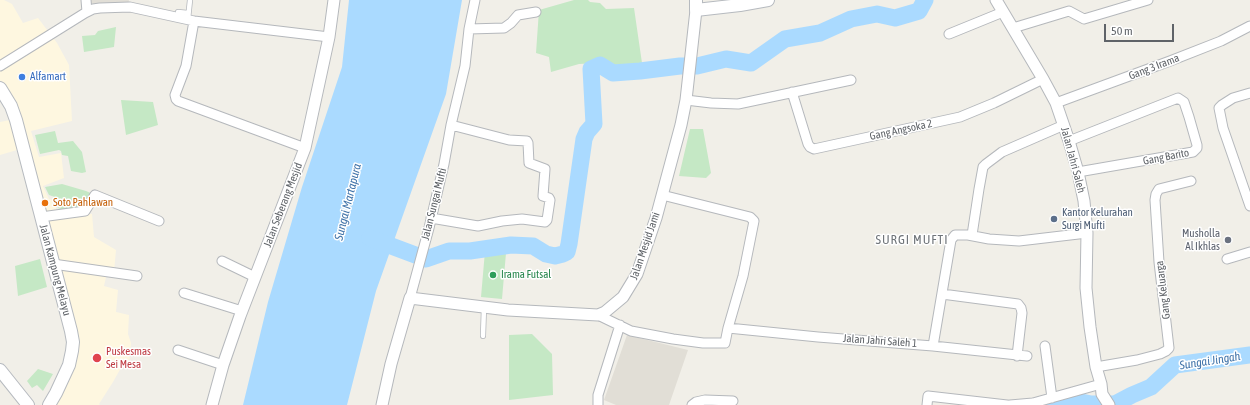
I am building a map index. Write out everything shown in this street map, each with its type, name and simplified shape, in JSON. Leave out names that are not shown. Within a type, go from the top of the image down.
[{"type":"main road","points":[[696,5],[740,5],[768,0]]},
{"type":"main road","name":"Jalan Kampung Melayu","points":[[0,88],[11,106],[16,120],[64,301],[73,342],[69,365],[49,405]]},
{"type":"main road","points":[[0,370],[28,405]]},
{"type":"street","points":[[86,0],[88,12]]},
{"type":"street","name":"Jalan Seberang Mesjid","points":[[212,405],[223,364],[242,311],[305,148],[329,37],[334,0]]},
{"type":"street","name":"Jalan Sungai Mufti","points":[[382,405],[391,364],[423,249],[444,164],[451,125],[465,66],[469,29],[475,0]]},
{"type":"street","name":"Jalan Jahri Saleh","points":[[996,0],[1043,79],[1056,104],[1078,172],[1084,201],[1087,233],[1086,288],[1096,367],[1102,384],[1102,394],[1107,403]]},
{"type":"street","points":[[1013,28],[1069,11],[1084,19],[1148,0]]},
{"type":"street","points":[[0,66],[93,9],[131,4],[190,18],[329,37]]},
{"type":"street","name":"Jalan Mesjid Jami","points":[[598,314],[611,307],[623,297],[630,288],[656,218],[681,126],[686,100],[696,5]]},
{"type":"street","points":[[469,29],[504,28],[518,15],[536,12]]},
{"type":"street","points":[[949,34],[1002,12]]},
{"type":"street","points":[[190,18],[186,66],[175,96],[178,101],[305,148]]},
{"type":"street","name":"Gang 3 Irama","points":[[1056,104],[1213,44],[1250,26]]},
{"type":"street","name":"Gang Angsoka 2","points":[[792,92],[808,144],[814,149],[960,117],[1043,79]]},
{"type":"street","points":[[686,100],[738,104],[851,80]]},
{"type":"street","points":[[1250,93],[1233,98],[1219,108],[1224,128],[1250,206]]},
{"type":"street","name":"Gang Barito","points":[[1069,141],[1178,98],[1184,102],[1189,116],[1197,145],[1195,151],[1078,172]]},
{"type":"street","points":[[431,218],[478,226],[522,219],[545,222],[547,220],[550,200],[544,196],[545,169],[529,163],[527,141],[509,140],[451,125]]},
{"type":"street","points":[[972,235],[983,168],[986,164],[1002,152],[1064,125]]},
{"type":"street","name":"Gang Keluarga","points":[[1096,367],[1142,359],[1164,352],[1169,348],[1159,262],[1155,200],[1159,189],[1191,181]]},
{"type":"street","points":[[41,217],[85,211],[95,195],[159,221]]},
{"type":"street","points":[[410,298],[508,310],[598,314],[631,331],[703,343],[725,343],[743,276],[754,221],[750,217],[662,195]]},
{"type":"street","name":"Jalan Jahri Saleh 1","points":[[728,328],[933,346],[952,238],[955,235],[972,235],[989,239],[1019,241],[1087,233]]},
{"type":"street","points":[[1227,259],[1250,252]]},
{"type":"street","points":[[222,261],[255,277]]},
{"type":"street","points":[[53,264],[137,276]]},
{"type":"street","points":[[184,293],[242,311]]},
{"type":"street","points":[[942,294],[1015,302],[1018,304],[1022,313],[1017,356]]},
{"type":"street","points":[[598,405],[598,395],[620,325]]},
{"type":"street","points":[[933,346],[1027,356]]},
{"type":"street","points":[[1045,346],[1052,398]]},
{"type":"street","points":[[178,350],[223,364]]},
{"type":"street","points":[[1010,405],[1033,403],[1102,384]]},
{"type":"street","points":[[692,405],[696,402],[705,400],[734,401]]},
{"type":"street","points":[[927,400],[1007,405]]},
{"type":"lane","points":[[178,12],[190,18],[190,0]]},
{"type":"lane","points":[[483,336],[484,307]]},
{"type":"shaded area","points":[[0,0],[4,0],[12,4],[23,23],[38,18],[57,43],[69,65],[72,121],[31,131],[39,157],[61,153],[64,178],[43,186],[49,199],[54,200],[57,213],[92,214],[94,237],[116,250],[114,272],[107,273],[104,286],[118,290],[116,312],[129,315],[128,334],[131,343],[129,365],[122,366],[99,404],[100,405],[55,405],[77,354],[76,323],[50,238],[13,100],[0,81]]},
{"type":"shaded area","points":[[89,0],[129,0],[128,5],[105,5],[89,3]]},
{"type":"shaded area","points":[[10,120],[17,150],[0,155],[0,122]]},
{"type":"shaded area","points":[[627,335],[688,350],[669,405],[616,405],[604,400]]},
{"type":"green space","points":[[574,0],[588,0],[590,2],[600,3],[606,9],[634,8],[642,63],[608,70],[599,63],[579,64],[551,72],[549,57],[536,53],[539,10]]},
{"type":"green space","points":[[116,27],[114,47],[84,52],[82,36],[95,35],[98,31]]},
{"type":"green space","points":[[121,100],[153,102],[158,125],[126,135]]},
{"type":"green space","points":[[690,129],[703,129],[711,173],[706,178],[679,176]]},
{"type":"green space","points":[[55,131],[58,143],[73,141],[82,152],[86,172],[82,173],[71,171],[68,156],[62,155],[61,151],[59,150],[40,154],[35,135]]},
{"type":"green space","points":[[62,184],[93,194],[84,208],[70,213],[58,208],[55,197],[49,195],[45,187]]},
{"type":"green space","name":"Irama Futsal","points":[[485,251],[506,253],[502,299],[481,297]]},
{"type":"green space","points":[[40,259],[47,287],[18,296],[15,266]]},
{"type":"green space","points":[[532,334],[552,354],[553,395],[509,400],[509,335]]},
{"type":"green space","points":[[38,369],[53,374],[43,391],[37,385],[32,388],[27,381]]},
{"type":"water","name":"Sungai Martapura","points":[[349,0],[462,0],[446,94],[376,291],[347,405],[243,405],[268,302],[302,187],[342,67]]},
{"type":"waterway","points":[[370,238],[426,259],[449,251],[470,251],[511,245],[533,246],[546,254],[555,256],[563,254],[567,252],[569,244],[584,139],[587,132],[594,124],[591,69],[600,65],[613,73],[680,66],[697,66],[726,59],[751,63],[785,39],[820,33],[851,19],[877,14],[895,18],[919,11],[925,0]]},
{"type":"waterway","name":"Sungai Jingah","points":[[1039,405],[1067,399],[1091,404],[1115,404],[1151,387],[1175,365],[1250,355]]},
{"type":"place","name":"Alfamart","points":[[22,77]]},
{"type":"place","name":"Soto Pahlawan","points":[[45,203]]},
{"type":"place","name":"Kantor Kelurahan Surgi Mufti","points":[[1054,219]]},
{"type":"place","name":"Musholla Al Ikhlas","points":[[1228,240]]},
{"type":"place","name":"Irama Futsal","points":[[493,275]]},
{"type":"place","name":"Puskesmas Sei Mesa","points":[[97,358]]},
{"type":"district","name":"SURGI MUFTI","points":[[912,240]]}]
